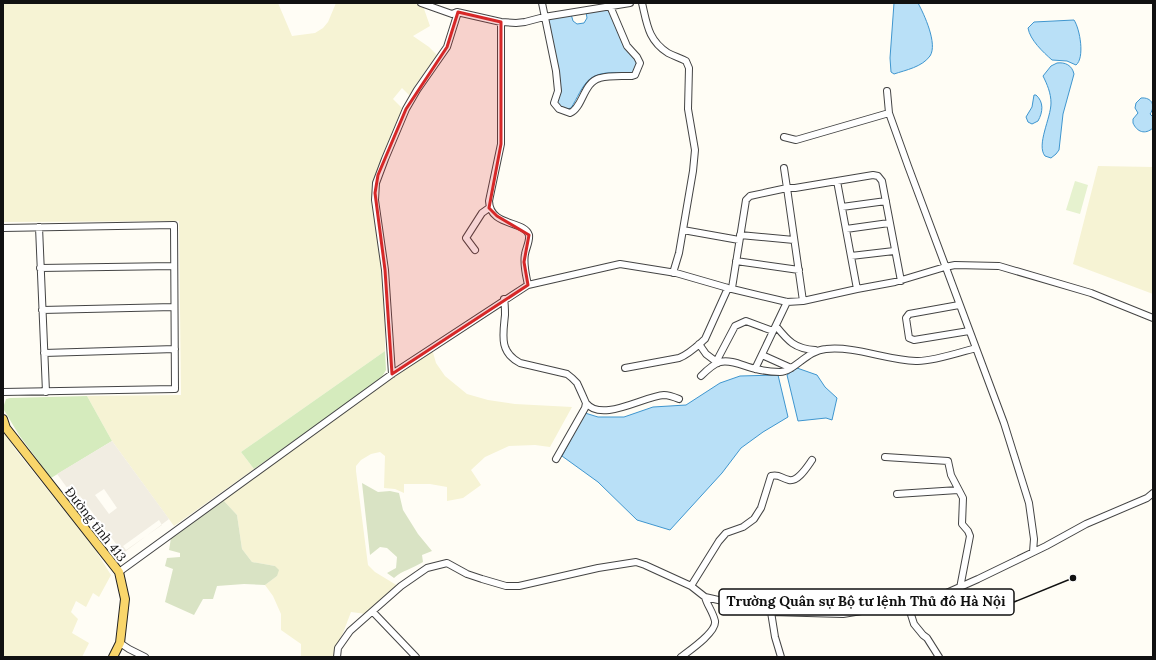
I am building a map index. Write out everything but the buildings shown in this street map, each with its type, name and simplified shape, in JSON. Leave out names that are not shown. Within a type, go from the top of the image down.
[{"type":"main road","name":"Đường tỉnh 413","points":[[3,419],[6,428],[119,572],[125,599],[120,643],[113,657]]},
{"type":"street","points":[[421,3],[452,14],[458,12],[502,22],[526,22],[544,17],[630,3]]},
{"type":"street","points":[[542,3],[556,71],[558,91],[554,103],[559,110],[570,113],[575,110],[589,86],[598,78],[606,76],[632,76],[635,75],[639,67],[640,63],[637,57],[627,46],[610,6]]},
{"type":"street","points":[[642,3],[650,34],[668,53],[686,61],[689,68],[688,109],[695,150],[693,171],[679,253],[673,273]]},
{"type":"street","points":[[392,374],[385,270],[375,200],[376,183],[406,109],[417,90],[447,47],[458,12]]},
{"type":"street","points":[[502,22],[501,144],[489,201],[489,208],[492,213],[527,232],[529,238],[524,262],[528,284]]},
{"type":"street","points":[[887,91],[889,113],[1004,423],[1029,503],[1034,539],[1033,552]]},
{"type":"street","points":[[784,137],[796,140],[889,113]]},
{"type":"street","points":[[784,168],[803,301]]},
{"type":"street","points":[[625,368],[679,358],[684,356],[705,339],[730,288],[748,198],[787,188],[873,175],[878,176],[882,181],[901,281]]},
{"type":"street","points":[[837,181],[857,289]]},
{"type":"street","points":[[842,207],[886,201]]},
{"type":"street","points":[[475,250],[466,238],[482,213],[489,208]]},
{"type":"street","points":[[846,229],[889,223]]},
{"type":"street","points":[[3,228],[174,225],[175,389],[3,392]]},
{"type":"street","points":[[39,227],[46,392]]},
{"type":"street","points":[[683,230],[740,238],[794,240]]},
{"type":"street","points":[[851,256],[894,250]]},
{"type":"street","points":[[736,261],[799,270]]},
{"type":"street","points":[[119,572],[392,374],[528,284],[620,264],[673,273],[787,302],[803,301],[901,281],[954,265],[999,266],[1092,293],[1153,318]]},
{"type":"street","points":[[40,268],[174,266]]},
{"type":"street","points":[[504,299],[505,313],[502,339],[513,359],[520,363],[567,374],[577,383],[588,407],[594,409],[613,409],[656,396],[665,395],[679,399]]},
{"type":"street","points":[[755,369],[787,302]]},
{"type":"street","points":[[960,305],[909,314],[906,318],[909,338],[914,340],[969,331]]},
{"type":"street","points":[[42,310],[174,307]]},
{"type":"street","points":[[701,376],[717,362],[735,326],[746,321],[774,329],[797,348],[805,350],[842,349],[919,362],[976,348]]},
{"type":"street","points":[[699,344],[706,354],[717,362],[730,362],[755,369],[782,372],[791,368],[809,354],[817,350]]},
{"type":"street","points":[[44,353],[174,349]]},
{"type":"street","points":[[762,354],[791,368]]},
{"type":"street","points":[[556,459],[585,408],[586,403]]},
{"type":"street","points":[[885,457],[948,461],[950,473],[964,502],[962,524],[970,536],[960,588]]},
{"type":"street","points":[[691,586],[719,541],[726,533],[744,528],[754,519],[761,508],[771,476],[777,474],[789,480],[794,480],[812,460]]},
{"type":"street","points":[[897,494],[958,490]]},
{"type":"street","points":[[337,657],[338,648],[350,631],[402,586],[427,568],[446,563],[467,574],[506,586],[519,586],[598,568],[636,562],[691,586],[705,597],[771,612],[843,614],[907,602],[933,599],[960,588],[1086,524],[1147,498],[1153,493]]},
{"type":"street","points":[[681,657],[711,632],[715,626],[715,622],[705,597]]},
{"type":"street","points":[[907,602],[914,624],[932,644],[939,657]]},
{"type":"street","points":[[373,612],[416,657]]},
{"type":"street","points":[[771,612],[775,637],[781,657]]},
{"type":"street","points":[[120,643],[128,649],[145,657]]},
{"type":"highlighted area","points":[[458,12],[501,22],[501,144],[489,208],[497,216],[529,235],[524,262],[528,285],[392,374],[385,270],[375,193],[378,175],[406,109],[447,47]]},
{"type":"shaded area","points":[[3,3],[278,3],[292,36],[315,33],[323,28],[328,22],[336,3],[414,3],[423,6],[430,26],[413,36],[429,47],[437,55],[416,84],[410,96],[402,88],[393,99],[403,109],[379,166],[373,188],[372,201],[382,270],[385,314],[385,351],[241,452],[254,469],[174,526],[112,441],[87,396],[181,395],[179,221],[3,222]]},
{"type":"shaded area","points":[[1098,166],[1153,167],[1153,294],[1073,264]]},
{"type":"shaded area","points":[[432,349],[436,363],[445,376],[467,394],[488,400],[515,404],[572,407],[550,447],[535,445],[509,446],[485,457],[471,470],[481,485],[463,498],[447,501],[447,487],[430,484],[404,484],[404,493],[395,489],[384,488],[385,456],[380,452],[371,454],[361,460],[356,466],[356,471],[368,565],[375,572],[398,586],[366,614],[351,612],[337,644],[334,657],[301,657],[301,644],[281,630],[281,614],[273,596],[265,585],[277,576],[275,566],[252,562],[242,549],[237,515],[223,500]]},
{"type":"shaded area","points":[[3,429],[15,449],[94,548],[111,575],[99,597],[93,593],[86,607],[76,601],[71,612],[78,619],[72,633],[89,643],[82,657],[3,657]]},
{"type":"shaded area","points":[[112,441],[169,519],[162,524],[159,520],[123,546],[126,550],[147,536],[118,557],[57,474]],"holes":[[[104,489],[117,508],[109,514],[95,495]],[[80,496],[120,549],[116,552],[76,499]]]},
{"type":"green space","points":[[1075,181],[1088,185],[1080,214],[1066,210]]},
{"type":"green space","points":[[385,351],[386,370],[380,380],[254,469],[241,452]]},
{"type":"green space","points":[[87,396],[112,441],[51,478],[19,435],[4,410],[6,399]]},
{"type":"green space","points":[[362,483],[378,492],[390,491],[399,493],[403,510],[418,534],[432,551],[422,555],[423,562],[394,578],[387,573],[396,568],[397,557],[387,548],[380,547],[370,555]]},
{"type":"green space","points":[[223,500],[237,515],[242,549],[252,562],[275,566],[279,570],[277,576],[265,585],[244,584],[217,586],[213,599],[203,599],[194,615],[165,602],[173,569],[165,566],[167,558],[180,557],[180,553],[169,550],[171,538]]},
{"type":"water","points":[[894,3],[918,3],[924,14],[929,29],[932,51],[927,60],[923,63],[914,68],[894,74],[891,72],[890,58]]},
{"type":"water","points":[[610,9],[637,61],[633,74],[605,73],[594,76],[584,85],[571,108],[567,109],[556,106],[559,91],[547,18],[571,14],[573,21],[577,24],[584,23],[587,18],[586,12]]},
{"type":"water","points":[[1074,20],[1081,43],[1079,61],[1076,65],[1067,61],[1052,60],[1041,50],[1031,37],[1028,28],[1034,22]]},
{"type":"water","points":[[1057,63],[1068,65],[1072,68],[1074,74],[1063,114],[1059,150],[1051,158],[1045,156],[1042,145],[1051,103],[1050,92],[1043,76],[1051,66]]},
{"type":"water","points":[[1034,95],[1039,98],[1042,111],[1038,121],[1032,124],[1028,122],[1026,117],[1032,107]]},
{"type":"water","points":[[1141,98],[1148,99],[1153,105],[1150,114],[1153,117],[1153,128],[1144,132],[1137,129],[1133,123],[1133,119],[1138,113],[1135,108],[1136,103]]},
{"type":"water","points":[[797,368],[817,375],[825,387],[837,398],[832,420],[826,418],[798,421],[787,375]]},
{"type":"water","points":[[778,375],[788,417],[763,432],[741,448],[722,473],[670,530],[637,520],[598,482],[562,456],[585,413],[598,417],[624,417],[653,407],[686,405],[720,383],[740,376]]},
{"type":"place","name":"Trường Quân sự Bộ tư lệnh Thủ đô Hà Nội","points":[[1073,578]]}]
